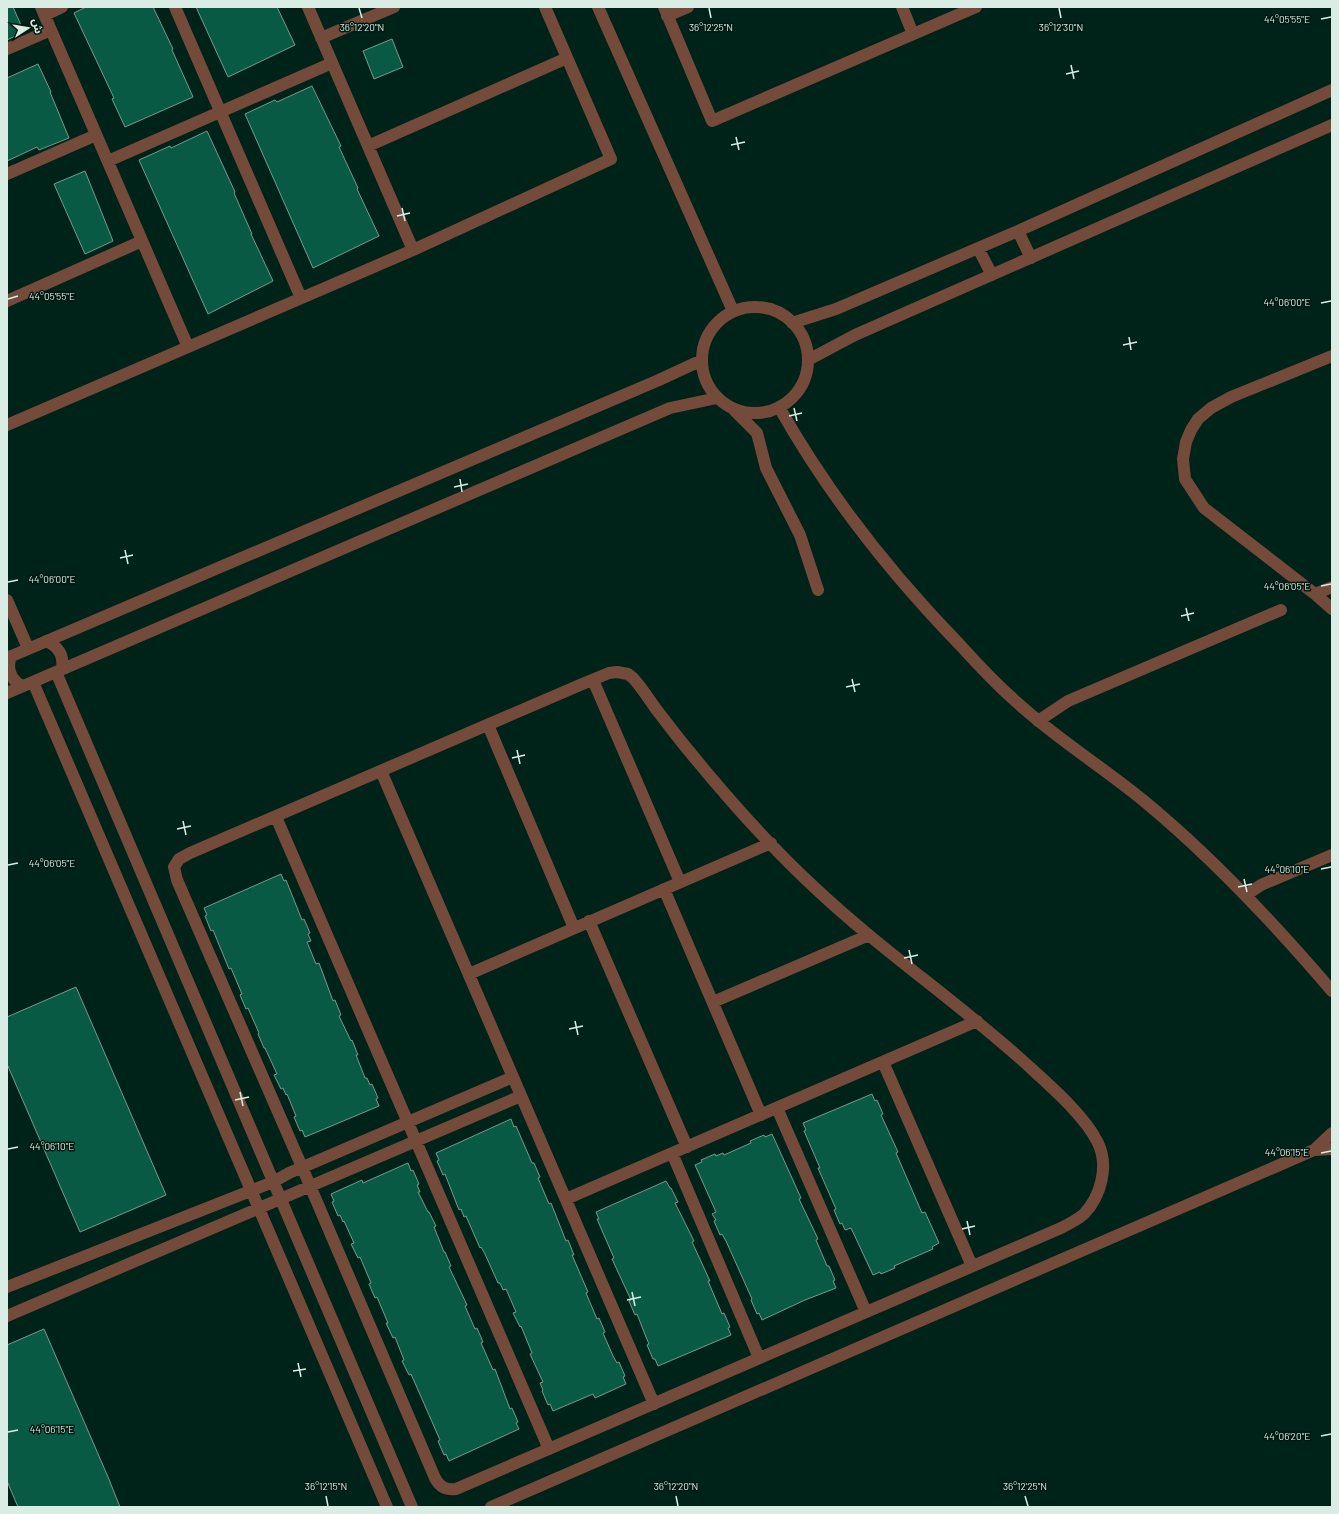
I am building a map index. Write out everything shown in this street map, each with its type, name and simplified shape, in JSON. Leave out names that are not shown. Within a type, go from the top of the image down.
[{"type":"street","points":[[62,7],[43,11],[188,347]]},
{"type":"street","points":[[176,7],[302,298]]},
{"type":"street","points":[[308,7],[413,250]]},
{"type":"street","points":[[321,38],[394,7]]},
{"type":"street","points":[[7,425],[413,250],[611,159],[545,7]]},
{"type":"street","points":[[598,7],[733,311]]},
{"type":"street","points":[[688,7],[665,12],[712,121],[976,7]]},
{"type":"street","points":[[902,7],[913,34]]},
{"type":"street","points":[[7,49],[51,30]]},
{"type":"street","points":[[368,146],[567,58]]},
{"type":"street","points":[[108,161],[332,63]]},
{"type":"street","points":[[792,323],[836,309],[978,248],[1332,90]]},
{"type":"street","points":[[808,360],[855,335],[1332,125]]},
{"type":"street","points":[[7,174],[96,135]]},
{"type":"street","points":[[1018,230],[1032,258]]},
{"type":"street","points":[[7,301],[142,241]]},
{"type":"street","points":[[978,248],[992,275]]},
{"type":"street","points":[[730,407],[745,412],[760,413],[779,407],[792,398],[801,386],[806,374],[808,360],[805,343],[797,328],[784,316],[770,309],[754,307],[733,311],[723,317],[712,329],[704,344],[702,360],[704,374],[709,387],[717,398],[743,418],[757,433],[766,468],[800,535],[818,590]]},
{"type":"street","points":[[1332,356],[1231,397],[1211,408],[1198,419],[1191,430],[1186,442],[1183,459],[1185,479],[1204,508],[1332,608]]},
{"type":"street","points":[[22,686],[12,679],[9,674],[9,657],[659,380],[702,360]]},
{"type":"street","points":[[7,693],[670,408],[717,398]]},
{"type":"street","points":[[779,407],[833,493],[885,561],[939,624],[978,664],[1038,721],[1143,800],[1187,837],[1246,895],[1332,991]]},
{"type":"street","points":[[1315,594],[1332,587]]},
{"type":"street","points":[[7,600],[28,648]]},
{"type":"street","points":[[1038,721],[1068,702],[1281,610]]},
{"type":"street","points":[[46,641],[56,646],[60,651],[63,662],[59,670],[280,1200],[412,1507]]},
{"type":"street","points":[[617,672],[628,674],[633,678],[689,751],[732,802],[813,886],[869,935],[1002,1042],[1055,1090],[1092,1133],[1099,1144],[1103,1167],[1100,1188],[1083,1214],[1061,1228],[456,1490],[447,1490],[440,1486],[435,1478],[177,880],[174,867],[175,863],[183,857],[593,680],[609,673],[617,672]]},
{"type":"street","points":[[593,680],[680,882]]},
{"type":"street","points":[[33,682],[387,1507]]},
{"type":"street","points":[[488,725],[574,928]]},
{"type":"street","points":[[381,771],[654,1404]]},
{"type":"street","points":[[276,816],[549,1449]]},
{"type":"street","points":[[469,974],[771,843]]},
{"type":"street","points":[[1246,895],[1261,885],[1332,855]]},
{"type":"street","points":[[664,889],[762,1115]]},
{"type":"street","points":[[590,921],[687,1147]]},
{"type":"street","points":[[713,1002],[869,935]]},
{"type":"street","points":[[566,1199],[977,1021]]},
{"type":"street","points":[[883,1062],[972,1266]]},
{"type":"street","points":[[7,1287],[273,1182],[302,1168],[513,1077]]},
{"type":"street","points":[[7,1316],[521,1096]]},
{"type":"street","points":[[777,1108],[866,1312]]},
{"type":"street","points":[[491,1507],[1314,1150],[1332,1133]]},
{"type":"street","points":[[1314,1150],[1332,1149]]},
{"type":"street","points":[[672,1153],[759,1358]]},
{"type":"building","points":[[7,7],[13,7],[24,32],[7,40]]},
{"type":"building","points":[[86,7],[153,7],[173,49],[172,50],[193,97],[125,127],[112,99],[114,98],[74,13]]},
{"type":"building","points":[[196,7],[277,7],[295,45],[228,77]]},
{"type":"building","points":[[392,39],[403,67],[374,79],[363,51]]},
{"type":"building","points":[[38,64],[69,138],[39,150],[37,147],[7,161],[7,78]]},
{"type":"building","points":[[312,86],[341,146],[339,147],[379,236],[313,268],[245,114],[275,100],[277,102]]},
{"type":"building","points":[[207,131],[235,192],[234,193],[251,234],[273,281],[208,314],[139,160],[170,146],[171,148]]},
{"type":"building","points":[[85,171],[113,241],[85,254],[54,184]]},
{"type":"building","points":[[281,874],[284,881],[286,880],[302,920],[304,919],[310,933],[308,934],[311,941],[307,942],[316,964],[319,963],[333,1001],[335,1000],[341,1015],[339,1016],[358,1055],[356,1055],[365,1078],[367,1078],[370,1085],[372,1084],[378,1098],[376,1099],[379,1106],[305,1137],[302,1130],[300,1131],[294,1117],[296,1116],[287,1094],[286,1095],[283,1088],[281,1089],[274,1075],[277,1074],[264,1048],[248,1008],[246,1009],[240,995],[242,994],[231,968],[229,969],[213,930],[211,931],[205,916],[207,915],[204,908]]},
{"type":"building","points":[[76,987],[166,1195],[80,1232],[7,1064],[7,1017]]},
{"type":"building","points":[[872,1094],[875,1101],[877,1100],[883,1114],[881,1115],[898,1152],[896,1153],[922,1213],[925,1212],[939,1243],[932,1247],[933,1249],[894,1266],[895,1268],[881,1274],[880,1272],[873,1275],[851,1228],[845,1230],[842,1223],[840,1224],[834,1210],[836,1209],[804,1131],[806,1130],[803,1123]]},
{"type":"building","points":[[511,1119],[514,1127],[516,1126],[532,1163],[534,1163],[540,1177],[538,1178],[549,1204],[551,1203],[566,1241],[568,1240],[574,1255],[572,1255],[588,1292],[586,1293],[597,1319],[599,1318],[605,1332],[603,1333],[613,1356],[617,1363],[619,1362],[625,1376],[623,1377],[626,1384],[595,1398],[593,1394],[553,1411],[550,1404],[548,1405],[542,1391],[543,1390],[540,1383],[543,1382],[530,1354],[532,1353],[521,1326],[520,1327],[513,1313],[516,1312],[506,1289],[503,1290],[500,1283],[498,1283],[466,1216],[464,1217],[461,1209],[459,1210],[445,1174],[443,1175],[437,1161],[439,1160],[436,1153]]},
{"type":"building","points":[[772,1134],[801,1198],[799,1199],[818,1239],[816,1240],[827,1266],[829,1266],[835,1280],[833,1281],[836,1288],[805,1300],[762,1320],[759,1313],[757,1314],[751,1300],[752,1299],[726,1241],[722,1234],[720,1235],[714,1221],[716,1220],[712,1214],[716,1212],[695,1165],[702,1162],[701,1160],[715,1154],[716,1156],[723,1153],[724,1155],[751,1143],[750,1141],[764,1135],[765,1137]]},
{"type":"building","points":[[408,1163],[419,1184],[417,1185],[420,1192],[418,1192],[436,1226],[434,1227],[451,1266],[449,1267],[467,1305],[465,1306],[475,1329],[477,1328],[483,1342],[481,1343],[493,1370],[495,1369],[510,1409],[512,1408],[518,1422],[516,1423],[519,1429],[449,1461],[446,1454],[444,1455],[438,1441],[440,1440],[411,1374],[409,1375],[402,1361],[404,1360],[395,1337],[393,1338],[386,1323],[388,1323],[377,1297],[375,1298],[369,1284],[371,1283],[360,1257],[358,1258],[351,1244],[354,1243],[344,1221],[343,1222],[340,1215],[338,1216],[332,1202],[334,1201],[331,1194],[362,1180],[363,1183]]},
{"type":"building","points":[[666,1181],[678,1202],[675,1203],[694,1241],[692,1242],[710,1281],[708,1281],[722,1314],[724,1313],[730,1327],[728,1328],[731,1335],[658,1366],[655,1359],[653,1359],[647,1345],[649,1344],[637,1314],[635,1315],[629,1301],[631,1300],[612,1259],[614,1258],[597,1219],[599,1219],[596,1212]]},
{"type":"building","points":[[44,1329],[120,1507],[18,1507],[7,1481],[7,1345]]}]
